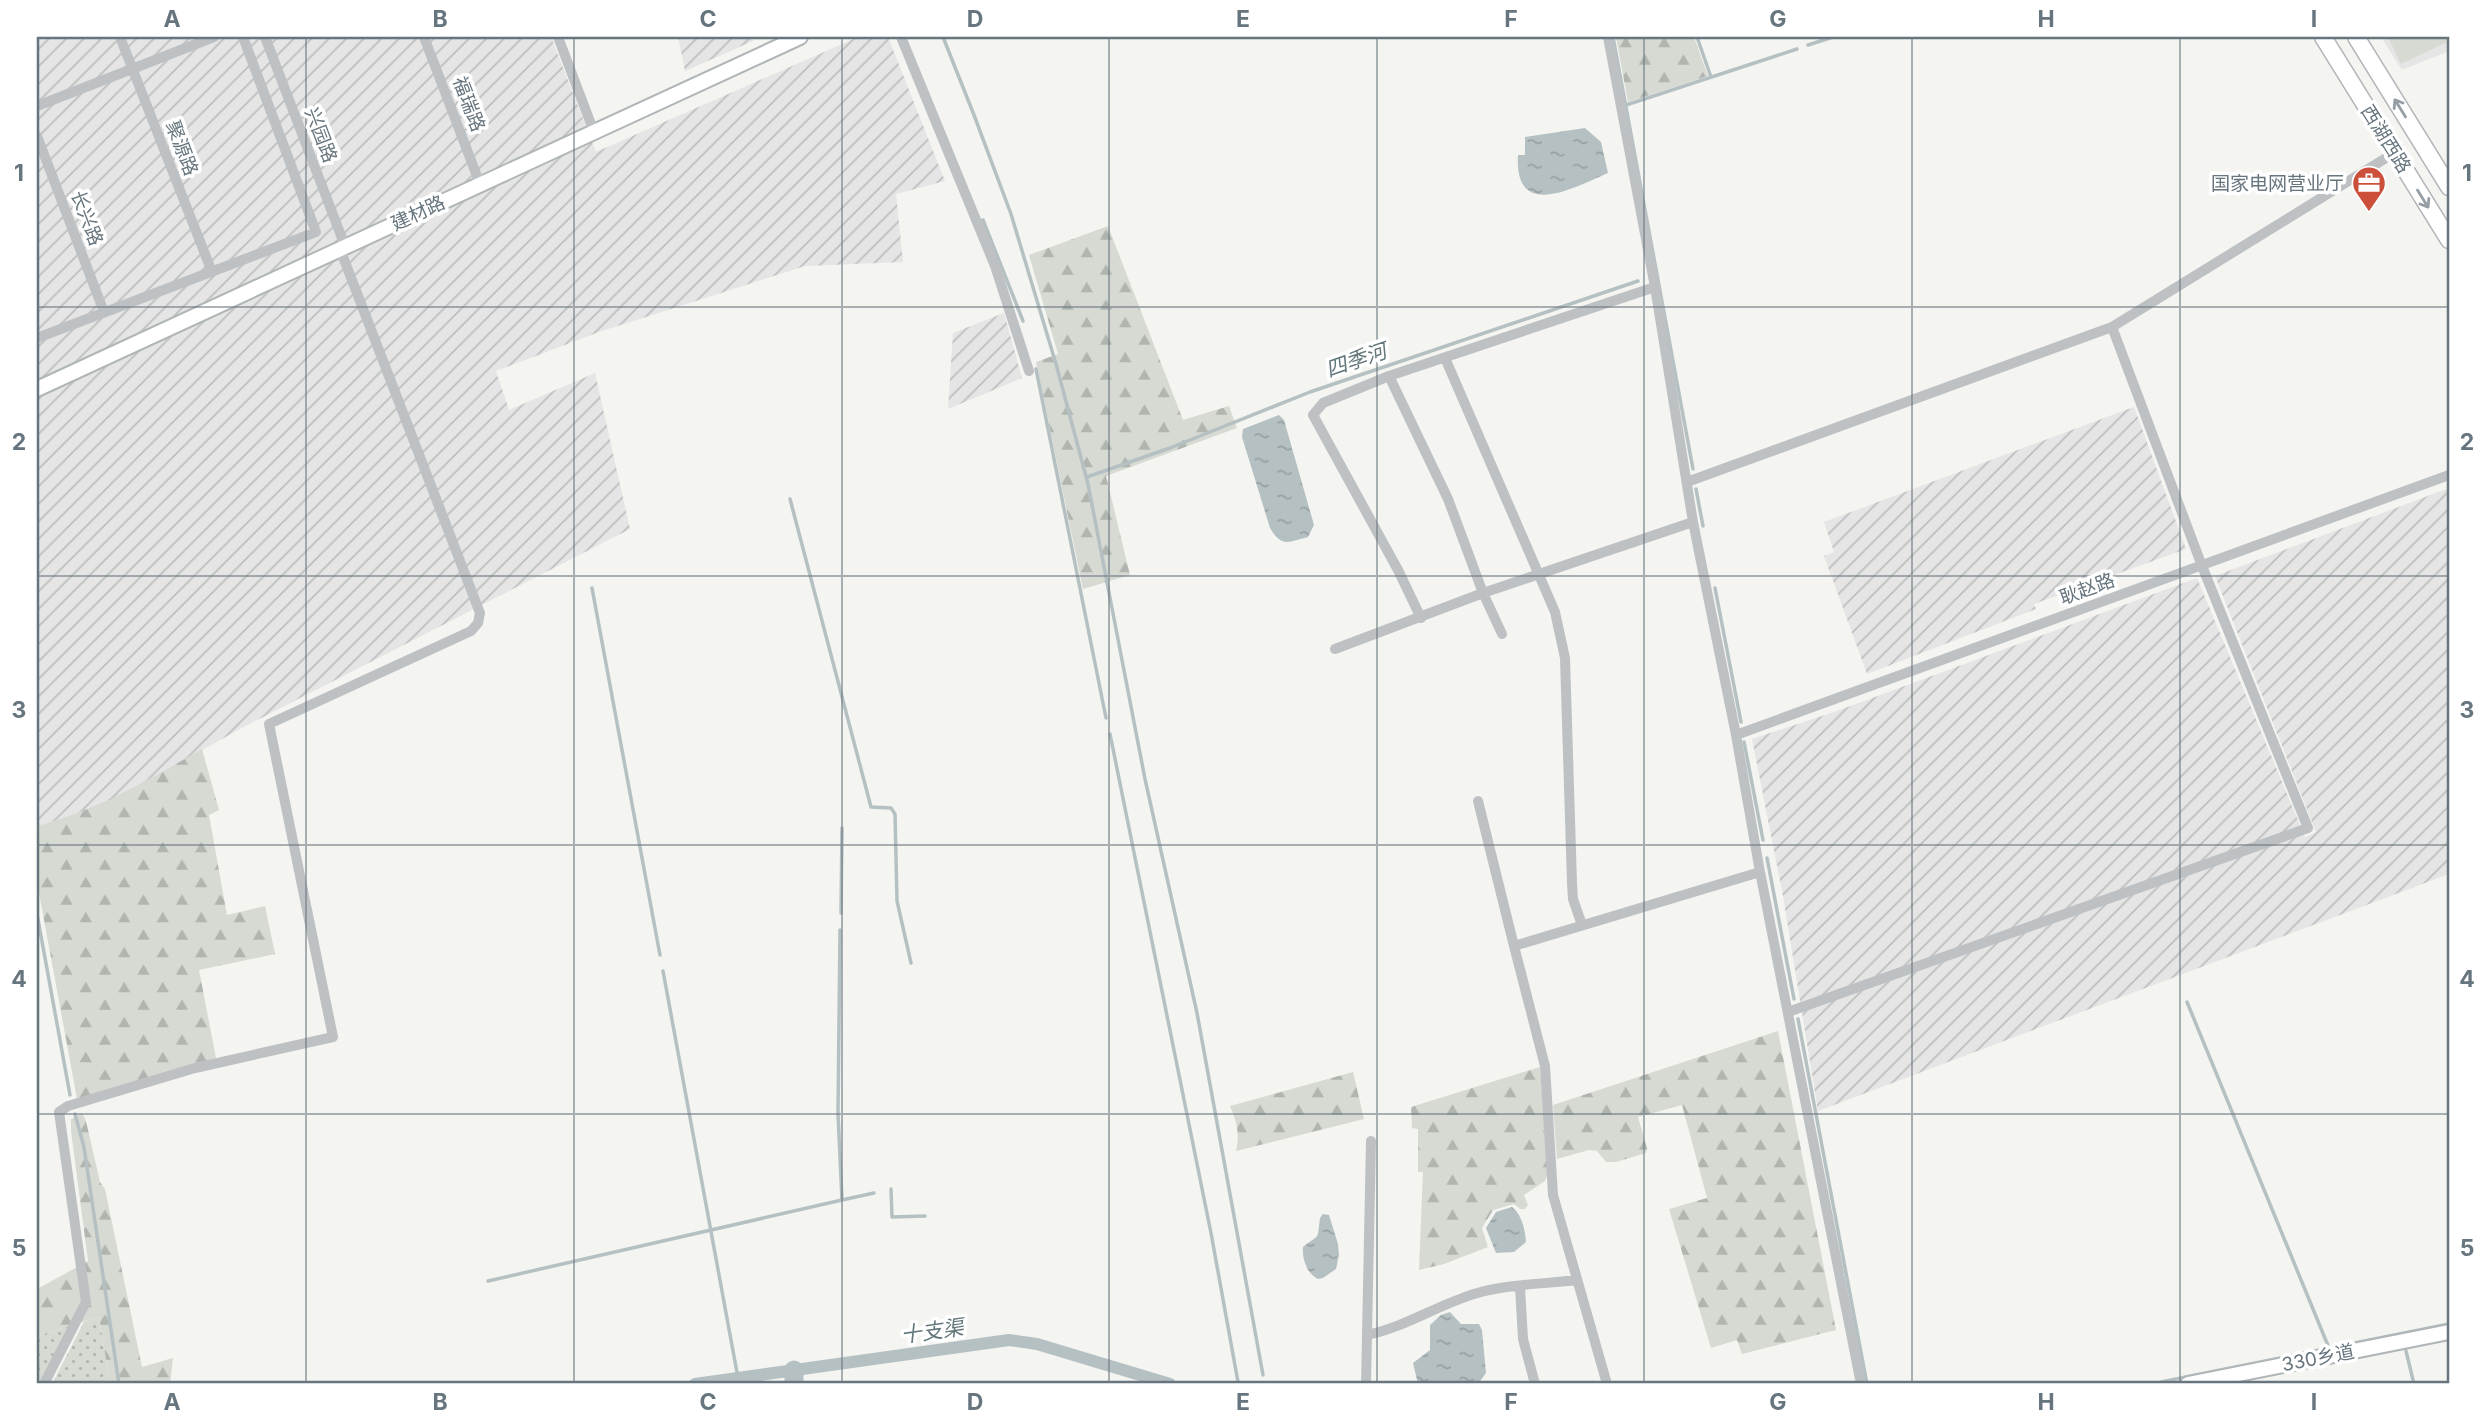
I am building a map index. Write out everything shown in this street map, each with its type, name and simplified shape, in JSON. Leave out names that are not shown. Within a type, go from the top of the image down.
[{"type":"main road","name":"西湖西路","points":[[2323,37],[2449,240]]},
{"type":"main road","name":"西湖西路","points":[[2356,37],[2449,187]]},
{"type":"street","name":"聚源路","points":[[120,37],[212,272]]},
{"type":"street","points":[[37,106],[214,37]]},
{"type":"street","points":[[37,338],[316,232],[243,37]]},
{"type":"street","name":"兴园路","points":[[44,1384],[86,1302],[59,1112],[68,1106],[195,1068],[333,1037],[269,724],[471,631],[478,623],[480,613],[265,37]]},
{"type":"street","name":"福瑞路","points":[[424,37],[480,184]]},
{"type":"street","points":[[558,37],[594,132]]},
{"type":"street","name":"建材路","points":[[37,388],[800,37]]},
{"type":"street","points":[[901,37],[995,266],[1029,371]]},
{"type":"street","points":[[1608,37],[1655,287],[1693,522],[1737,734],[1760,872],[1861,1384]]},
{"type":"street","name":"长兴路","points":[[37,136],[104,312]]},
{"type":"street","points":[[1687,482],[2112,327],[2394,153]]},
{"type":"street","points":[[1421,618],[1398,570],[1313,415],[1323,402],[1389,376],[1655,287]]},
{"type":"street","points":[[1788,1012],[2308,828],[2202,566],[2112,327]]},
{"type":"street","points":[[1445,358],[1555,612],[1564,658],[1573,899],[1581,925]]},
{"type":"street","points":[[1389,376],[1448,499],[1483,593],[1502,634]]},
{"type":"street","name":"耿赵路","points":[[1737,734],[2449,475]]},
{"type":"street","points":[[1335,649],[1483,593],[1693,522]]},
{"type":"street","points":[[1478,801],[1545,1066],[1553,1195],[1607,1384]]},
{"type":"street","points":[[1514,946],[1760,872]]},
{"type":"street","points":[[1366,1384],[1371,1141]]},
{"type":"street","points":[[1367,1335],[1474,1294],[1577,1280]]},
{"type":"street","points":[[1520,1287],[1523,1339],[1535,1384]]},
{"type":"street","name":"330乡道","points":[[2188,1384],[2449,1332]]},
{"type":"shaded area","points":[[37,37],[551,37],[596,152],[858,37],[888,37],[945,181],[896,194],[903,262],[805,266],[599,332],[496,371],[509,410],[595,373],[630,529],[238,730],[119,797],[37,826]]},
{"type":"shaded area","points":[[678,37],[751,37],[753,41],[685,71]]},
{"type":"shaded area","points":[[2381,37],[2449,37],[2449,51],[2402,70]]},
{"type":"shaded area","points":[[1004,313],[1022,378],[948,409],[953,333]]},
{"type":"shaded area","points":[[2134,407],[2186,549],[2034,604],[2036,609],[1867,674],[1824,556],[1834,552],[1824,522]]},
{"type":"shaded area","points":[[2449,488],[2449,874],[1818,1111],[1783,896],[1752,739],[1837,711],[2197,578],[2305,837],[2316,832],[2215,576]]},
{"type":"green space","points":[[1616,37],[1694,37],[1708,76],[1628,102]]},
{"type":"green space","points":[[2449,37],[2449,41],[2401,64],[2389,39]]},
{"type":"green space","points":[[1108,226],[1183,420],[1229,406],[1237,428],[1106,476],[1130,575],[1083,589],[1036,362],[1058,354],[1029,255]]},
{"type":"green space","points":[[202,749],[219,810],[209,815],[227,915],[265,906],[275,954],[199,970],[216,1058],[77,1099],[37,882],[37,826],[102,803]]},
{"type":"green space","points":[[1778,1031],[1836,1330],[1742,1354],[1737,1340],[1711,1348],[1669,1209],[1707,1198],[1682,1105],[1638,1117],[1646,1153],[1616,1162],[1606,1162],[1597,1151],[1589,1150],[1557,1159],[1553,1105]]},
{"type":"green space","points":[[1540,1067],[1548,1172],[1545,1181],[1524,1195],[1528,1205],[1525,1209],[1514,1204],[1493,1210],[1482,1228],[1488,1247],[1444,1264],[1419,1270],[1423,1172],[1418,1172],[1418,1129],[1412,1128],[1411,1107]]},
{"type":"green space","points":[[1353,1072],[1364,1119],[1236,1151],[1237,1128],[1230,1106]]},
{"type":"green space","points":[[82,1113],[100,1182],[105,1189],[142,1367],[173,1358],[170,1384],[110,1384],[99,1317],[37,1336],[37,1284],[39,1288],[88,1261],[71,1131],[71,1119]]},
{"type":"green space","points":[[99,1317],[110,1384],[52,1384],[84,1322]]},
{"type":"green space","points":[[70,1326],[41,1384],[37,1384],[37,1336]]},
{"type":"water","points":[[1585,128],[1601,142],[1608,173],[1579,186],[1549,194],[1536,194],[1526,188],[1519,176],[1518,155],[1525,155],[1525,137]]},
{"type":"water","points":[[1279,415],[1284,420],[1314,525],[1308,537],[1290,542],[1278,539],[1270,528],[1242,437],[1243,429]]},
{"type":"water","points":[[1512,1207],[1522,1223],[1526,1242],[1514,1252],[1496,1253],[1486,1228],[1496,1212]]},
{"type":"water","points":[[1323,1214],[1329,1215],[1339,1255],[1336,1269],[1318,1279],[1306,1266],[1303,1247],[1317,1236]]},
{"type":"water","points":[[1450,1312],[1461,1324],[1479,1324],[1482,1330],[1486,1373],[1478,1384],[1418,1384],[1413,1363],[1430,1350],[1430,1325],[1441,1315]]},
{"type":"waterway","points":[[943,37],[1011,214],[1056,364],[1088,484],[1145,779],[1197,1013],[1263,1375]]},
{"type":"waterway","points":[[1613,37],[1693,469]]},
{"type":"waterway","points":[[1697,37],[1711,77]]},
{"type":"waterway","points":[[1808,45],[1833,37]]},
{"type":"waterway","points":[[1626,105],[1797,49]]},
{"type":"waterway","points":[[983,220],[1023,321]]},
{"type":"waterway","name":"四季河","points":[[1087,477],[1170,448],[1310,392],[1638,281]]},
{"type":"waterway","points":[[1036,369],[1106,718]]},
{"type":"waterway","points":[[1696,489],[1703,526]]},
{"type":"waterway","points":[[790,499],[871,807],[891,808],[895,814],[897,901],[911,963]]},
{"type":"waterway","points":[[592,588],[660,955]]},
{"type":"waterway","points":[[1715,588],[1741,722]]},
{"type":"waterway","points":[[1110,734],[1211,1233],[1238,1382]]},
{"type":"waterway","points":[[1744,742],[1763,840]]},
{"type":"waterway","points":[[841,913],[842,828]]},
{"type":"waterway","points":[[1767,858],[1794,999]]},
{"type":"waterway","points":[[37,914],[70,1095]]},
{"type":"waterway","points":[[840,930],[838,1114],[842,1200],[874,1193]]},
{"type":"waterway","points":[[663,971],[738,1378]]},
{"type":"waterway","points":[[2187,1002],[2329,1348]]},
{"type":"waterway","points":[[1798,1019],[1867,1384]]},
{"type":"waterway","points":[[75,1114],[84,1147],[119,1384]]},
{"type":"waterway","points":[[891,1189],[892,1217],[925,1216]]},
{"type":"waterway","points":[[488,1281],[842,1200]]},
{"type":"waterway","points":[[2161,1382],[2449,1324]]},
{"type":"waterway","name":"十支渠","points":[[695,1384],[1009,1340],[1037,1344],[1170,1384]]},
{"type":"waterway","points":[[2406,1351],[2414,1384]]},
{"type":"waterway","points":[[794,1370],[794,1384]]},
{"type":"place","name":"国家电网营业厅","points":[[2369,213]]}]
